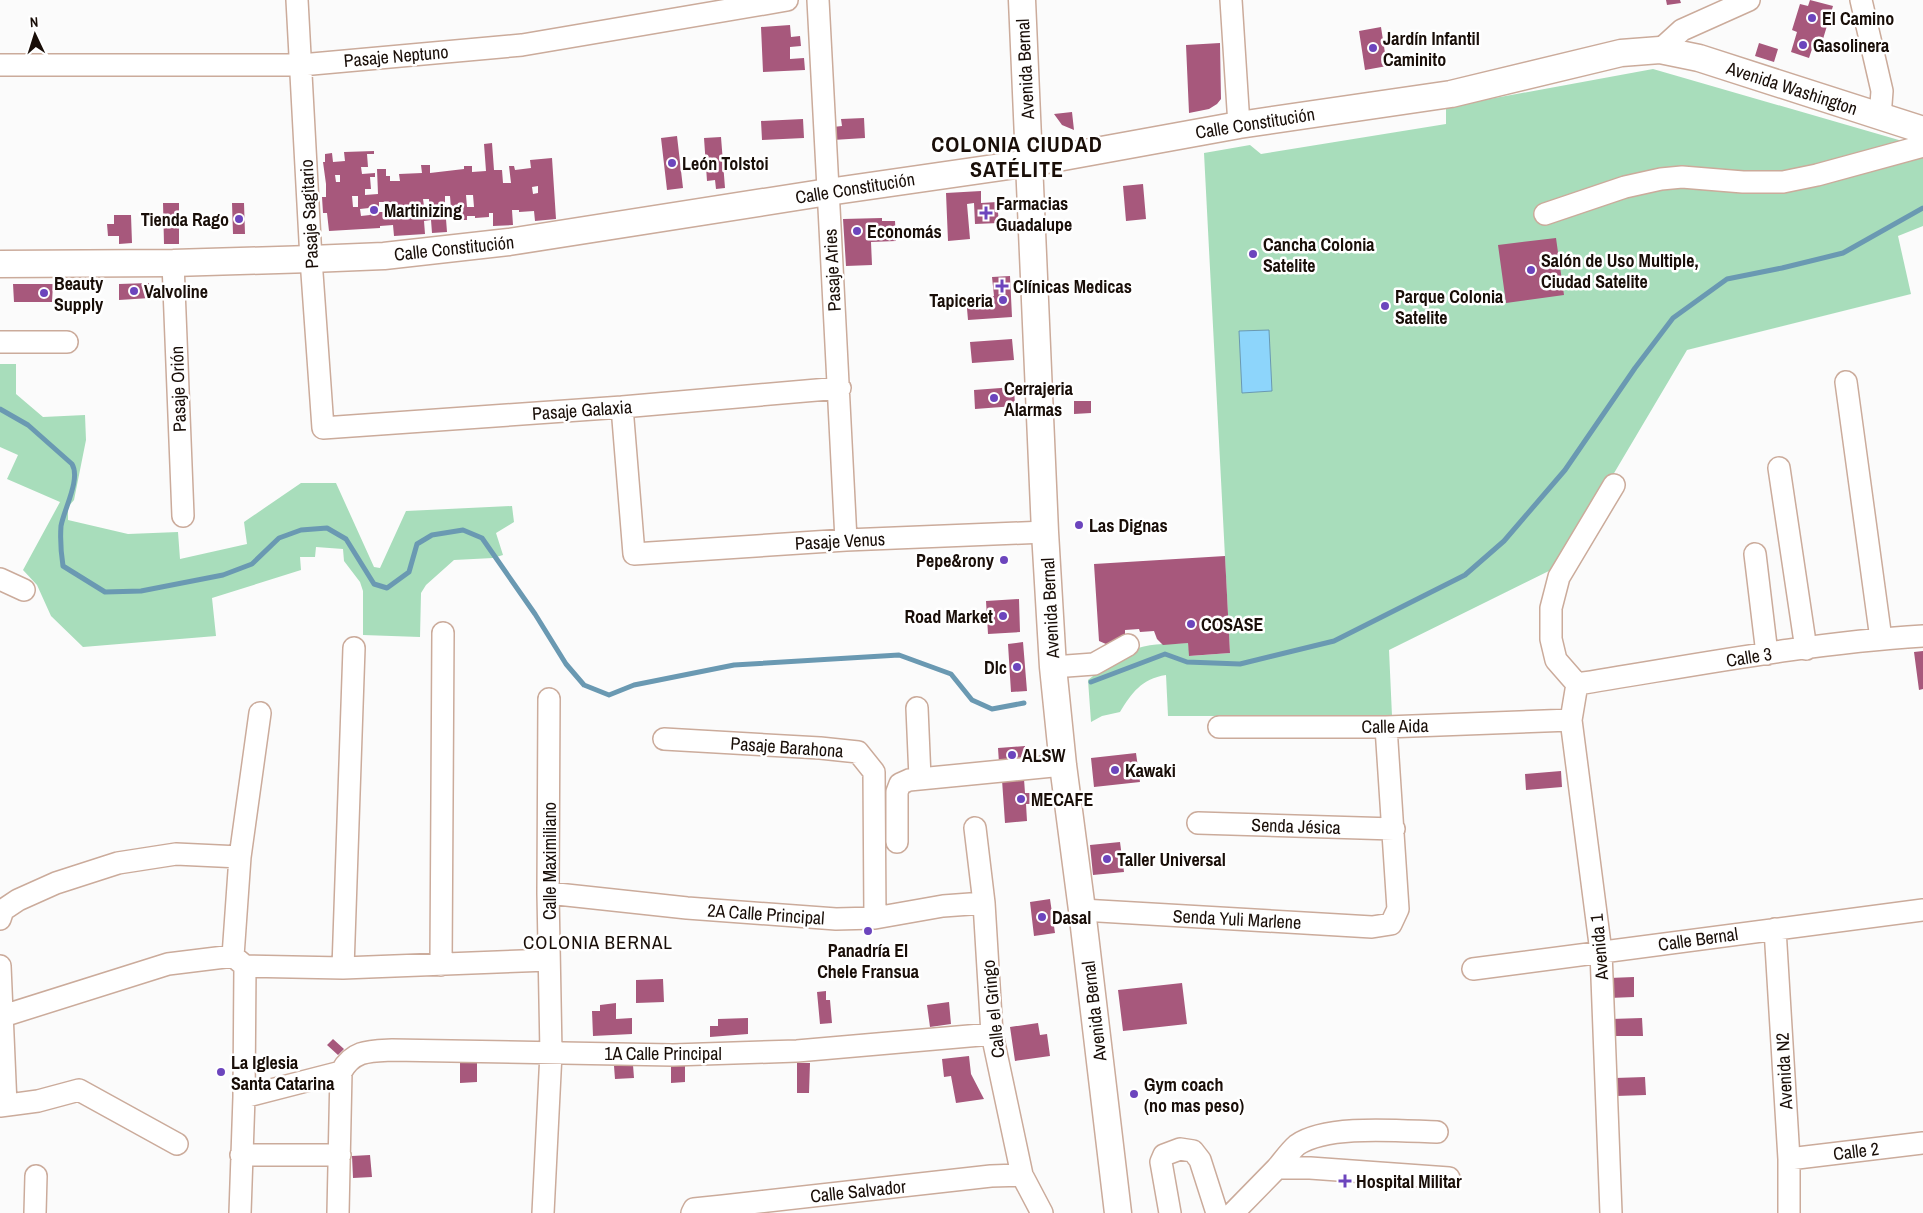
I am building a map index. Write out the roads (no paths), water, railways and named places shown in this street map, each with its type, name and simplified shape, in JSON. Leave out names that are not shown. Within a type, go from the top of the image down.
[{"type":"main road","name":"Avenida Bernal","points":[[1022,0],[1045,532],[1053,667],[1063,766],[1123,1209]]},
{"type":"main road","name":"Calle Constitución","points":[[0,264],[173,263],[384,256],[509,242],[828,192],[1030,163],[1239,125],[1451,94],[1621,54],[1660,50]]},
{"type":"main road","name":"Avenida Washington","points":[[1660,50],[1699,58],[1923,130]]},
{"type":"street","name":"Pasaje Sagitario","points":[[297,0],[311,259],[323,428]]},
{"type":"street","name":"Pasaje Neptuno","points":[[0,65],[301,65],[522,45],[787,0]]},
{"type":"street","name":"Pasaje Aries","points":[[818,0],[840,388],[846,540]]},
{"type":"street","points":[[1231,0],[1239,125]]},
{"type":"street","points":[[1660,50],[1682,30],[1749,0]]},
{"type":"street","points":[[1861,0],[1882,91],[1880,117]]},
{"type":"street","points":[[1545,214],[1625,187],[1661,179],[1682,178],[1743,182],[1783,182],[1817,175],[1923,146]]},
{"type":"street","name":"Pasaje Orión","points":[[173,263],[183,516]]},
{"type":"street","points":[[0,342],[67,342]]},
{"type":"street","points":[[1846,382],[1881,639]]},
{"type":"street","name":"Pasaje Galaxia","points":[[323,428],[622,407],[840,388]]},
{"type":"street","name":"Pasaje Venus","points":[[622,407],[634,554],[846,540],[1045,532]]},
{"type":"street","points":[[1779,468],[1806,649]]},
{"type":"street","points":[[1577,684],[1556,660],[1551,639],[1551,608],[1559,577],[1614,485]]},
{"type":"street","points":[[1755,554],[1767,654]]},
{"type":"street","points":[[0,579],[24,590]]},
{"type":"street","points":[[441,965],[443,633]]},
{"type":"street","name":"Calle 3","points":[[1577,684],[1767,654],[1881,639],[1923,636]]},
{"type":"street","points":[[1053,667],[1094,664],[1128,645]]},
{"type":"street","points":[[343,968],[354,648]]},
{"type":"street","name":"Avenida 1","points":[[1577,684],[1571,720],[1601,952],[1611,1213]]},
{"type":"street","name":"Calle Maximiliano","points":[[543,1213],[551,1053],[548,894],[549,700]]},
{"type":"street","points":[[917,708],[920,778]]},
{"type":"street","points":[[240,1213],[244,1097],[239,961],[240,857],[260,713]]},
{"type":"street","name":"Calle Aida","points":[[1219,728],[1386,727],[1571,720]]},
{"type":"street","points":[[1386,727],[1394,830]]},
{"type":"street","name":"Pasaje Barahona","points":[[664,739],[858,752],[874,772],[875,918]]},
{"type":"street","points":[[897,842],[897,792],[900,784],[920,778],[1063,766]]},
{"type":"street","name":"Senda Jésica","points":[[1198,823],[1394,830]]},
{"type":"street","name":"Calle el Gringo","points":[[975,828],[984,903],[992,1034],[1022,1175],[1042,1213]]},
{"type":"street","name":"Senda Yuli Marlene","points":[[1082,910],[1372,927],[1391,924],[1398,909],[1394,830]]},
{"type":"street","points":[[0,919],[3,910],[18,900],[56,883],[118,863],[176,854],[240,857]]},
{"type":"street","name":"2A Calle Principal","points":[[548,894],[707,910],[836,919],[875,918],[943,906],[984,903]]},
{"type":"street","name":"Calle Bernal","points":[[1473,969],[1923,910]]},
{"type":"street","name":"Avenida N2","points":[[1775,929],[1789,1159],[1788,1213]]},
{"type":"street","points":[[3,1016],[168,964],[239,961],[343,968],[550,960]]},
{"type":"street","points":[[0,966],[3,1016],[3,1105],[38,1101],[78,1090],[177,1144]]},
{"type":"street","name":"1A Calle Principal","points":[[341,1072],[346,1062],[354,1056],[372,1051],[673,1055],[797,1051],[992,1034]]},
{"type":"street","points":[[244,1097],[341,1072],[338,1213]]},
{"type":"street","points":[[1233,1213],[1297,1146],[1313,1137],[1363,1130],[1437,1132]]},
{"type":"street","name":"Calle 2","points":[[1789,1159],[1923,1143]]},
{"type":"street","points":[[1170,1213],[1161,1162],[1164,1155],[1180,1149],[1193,1151],[1200,1160],[1217,1213]]},
{"type":"street","points":[[241,1155],[340,1155]]},
{"type":"street","points":[[1277,1168],[1310,1168],[1450,1178]]},
{"type":"street","name":"Calle Salvador","points":[[693,1211],[991,1176],[1022,1175]]},
{"type":"street","points":[[35,1213],[36,1176]]},
{"type":"water","points":[[1269,330],[1272,391],[1242,393],[1239,331]]},
{"type":"waterway","points":[[1091,682],[1165,654],[1187,662],[1240,664],[1334,641],[1465,575],[1504,541],[1565,470],[1635,368],[1673,318],[1727,279],[1843,253],[1923,208]]},
{"type":"waterway","points":[[0,409],[28,425],[72,464],[75,478],[61,526],[63,566],[105,592],[141,591],[223,575],[252,564],[279,538],[301,530],[327,528],[346,539],[374,584],[387,588],[409,572],[417,544],[432,535],[463,530],[482,538],[535,614],[566,664],[584,685],[609,695],[634,685],[734,665],[899,655],[951,674],[972,700],[992,709],[1024,703]]},
{"type":"place","name":"El Camino","points":[[1812,18]]},
{"type":"place","name":"Gasolinera","points":[[1803,45]]},
{"type":"place","name":"Jardín Infantil Caminito","points":[[1373,48]]},
{"type":"place","name":"León Tolstoi","points":[[672,163]]},
{"type":"place","name":"Martinizing","points":[[374,210]]},
{"type":"place","name":"Farmacias Guadalupe","points":[[986,213]]},
{"type":"place","name":"Tienda Rago","points":[[239,219]]},
{"type":"place","name":"Economás","points":[[857,231]]},
{"type":"place","name":"Cancha Colonia Satelite","points":[[1253,254]]},
{"type":"place","name":"Salón de Uso Multiple, Ciudad Satelite","points":[[1531,270]]},
{"type":"place","name":"Clínicas Medicas","points":[[1002,286]]},
{"type":"place","name":"Valvoline","points":[[134,291]]},
{"type":"place","name":"Beauty Supply","points":[[44,293]]},
{"type":"place","name":"Tapiceria","points":[[1003,300]]},
{"type":"place","name":"Parque Colonia Satelite","points":[[1385,306]]},
{"type":"place","name":"Cerrajeria Alarmas","points":[[994,398]]},
{"type":"place","name":"Las Dignas","points":[[1079,525]]},
{"type":"place","name":"Pepe&rony","points":[[1004,560]]},
{"type":"place","name":"Road Market","points":[[1003,616]]},
{"type":"place","name":"COSASE","points":[[1191,624]]},
{"type":"place","name":"Dlc","points":[[1017,667]]},
{"type":"place","name":"ALSW","points":[[1012,755]]},
{"type":"place","name":"Kawaki","points":[[1115,770]]},
{"type":"place","name":"MECAFE","points":[[1021,799]]},
{"type":"place","name":"Taller Universal","points":[[1107,859]]},
{"type":"place","name":"Dasal","points":[[1042,917]]},
{"type":"place","name":"Panadría El Chele Fransua","points":[[868,931]]},
{"type":"place","name":"La Iglesia Santa Catarina","points":[[221,1072]]},
{"type":"place","name":"Gym coach (no mas peso)","points":[[1134,1094]]},
{"type":"place","name":"Hospital Militar","points":[[1345,1181]]},
{"type":"district","name":"COLONIA CIUDAD SATÉLITE","points":[[1017,156]]},
{"type":"district","name":"COLONIA BERNAL","points":[[598,942]]}]
